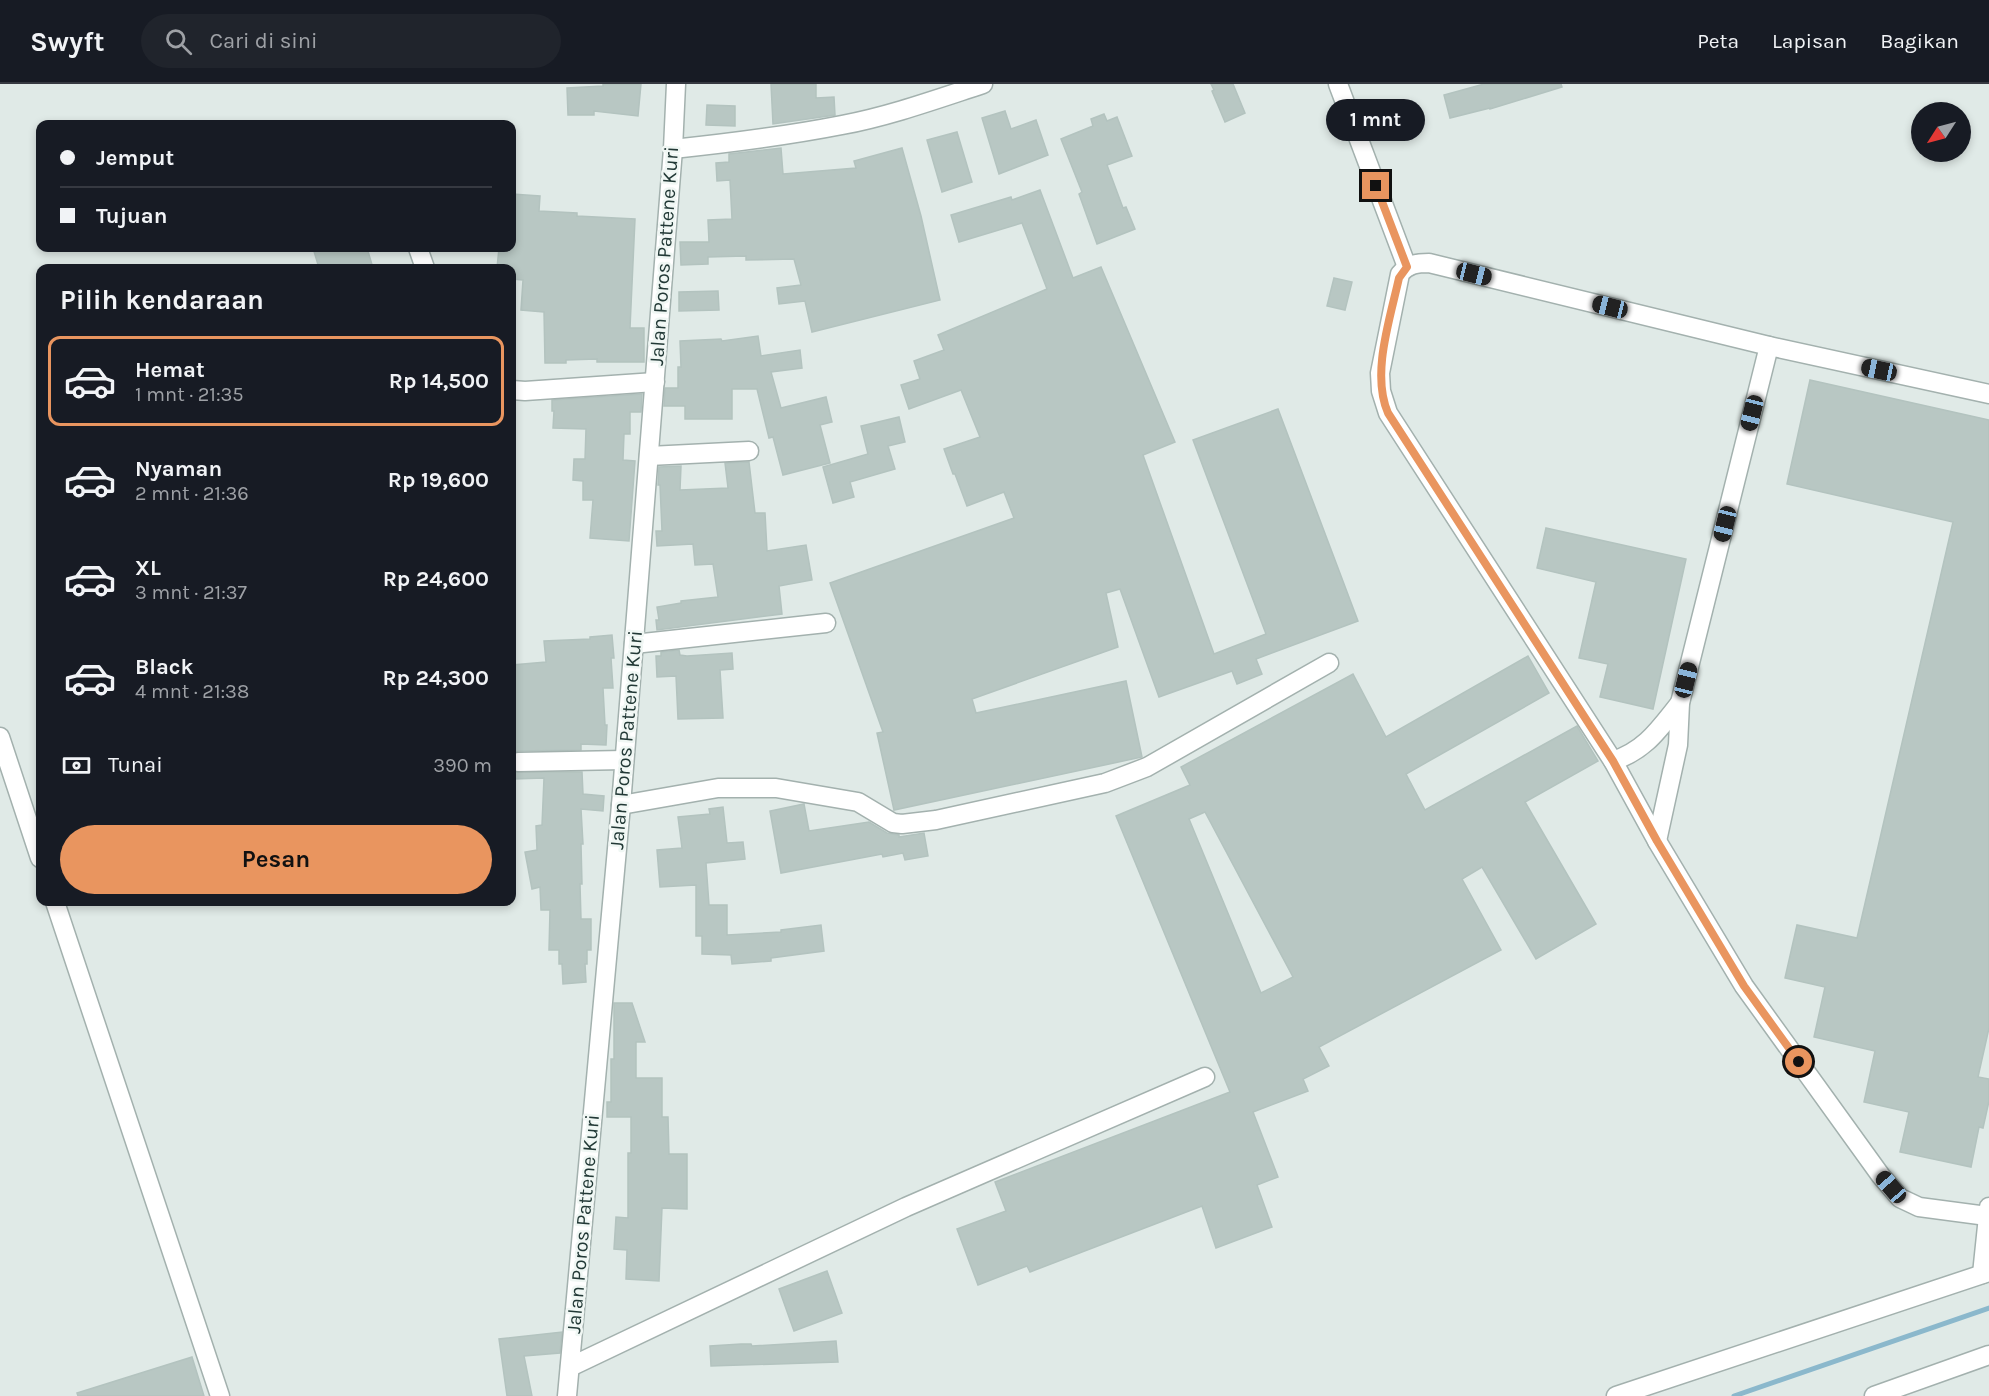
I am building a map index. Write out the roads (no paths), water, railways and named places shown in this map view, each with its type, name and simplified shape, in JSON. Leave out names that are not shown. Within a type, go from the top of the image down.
[{"type":"street","name":"Jalan Poros Pattene Kuri","points":[[567,1396],[621,805],[673,149],[676,84]]},
{"type":"street","points":[[673,149],[738,143],[844,125],[983,84]]},
{"type":"street","points":[[1338,84],[1407,267]]},
{"type":"street","points":[[1616,1396],[1985,1273],[1988,1212],[1919,1208],[1900,1198],[1881,1176],[1744,986],[1657,841],[1613,761],[1383,403],[1380,373],[1399,278],[1407,267],[1429,263],[1769,346],[1989,394]]},
{"type":"street","points":[[1657,841],[1678,745],[1680,703],[1769,346]]},
{"type":"street","points":[[516,390],[655,382]]},
{"type":"street","points":[[649,456],[748,451]]},
{"type":"street","points":[[634,644],[826,623]]},
{"type":"street","points":[[621,805],[718,788],[776,788],[858,802],[893,823],[936,820],[1105,783],[1147,767],[1329,663]]},
{"type":"street","points":[[1613,761],[1630,755],[1652,738],[1680,703]]},
{"type":"street","points":[[0,737],[36,846]]},
{"type":"street","points":[[518,762],[624,760]]},
{"type":"street","points":[[56,906],[220,1396]]},
{"type":"street","points":[[570,1367],[906,1207],[1205,1077]]},
{"type":"street","points":[[1874,1396],[1989,1355]]},
{"type":"waterway","points":[[1734,1396],[1989,1308]]}]
